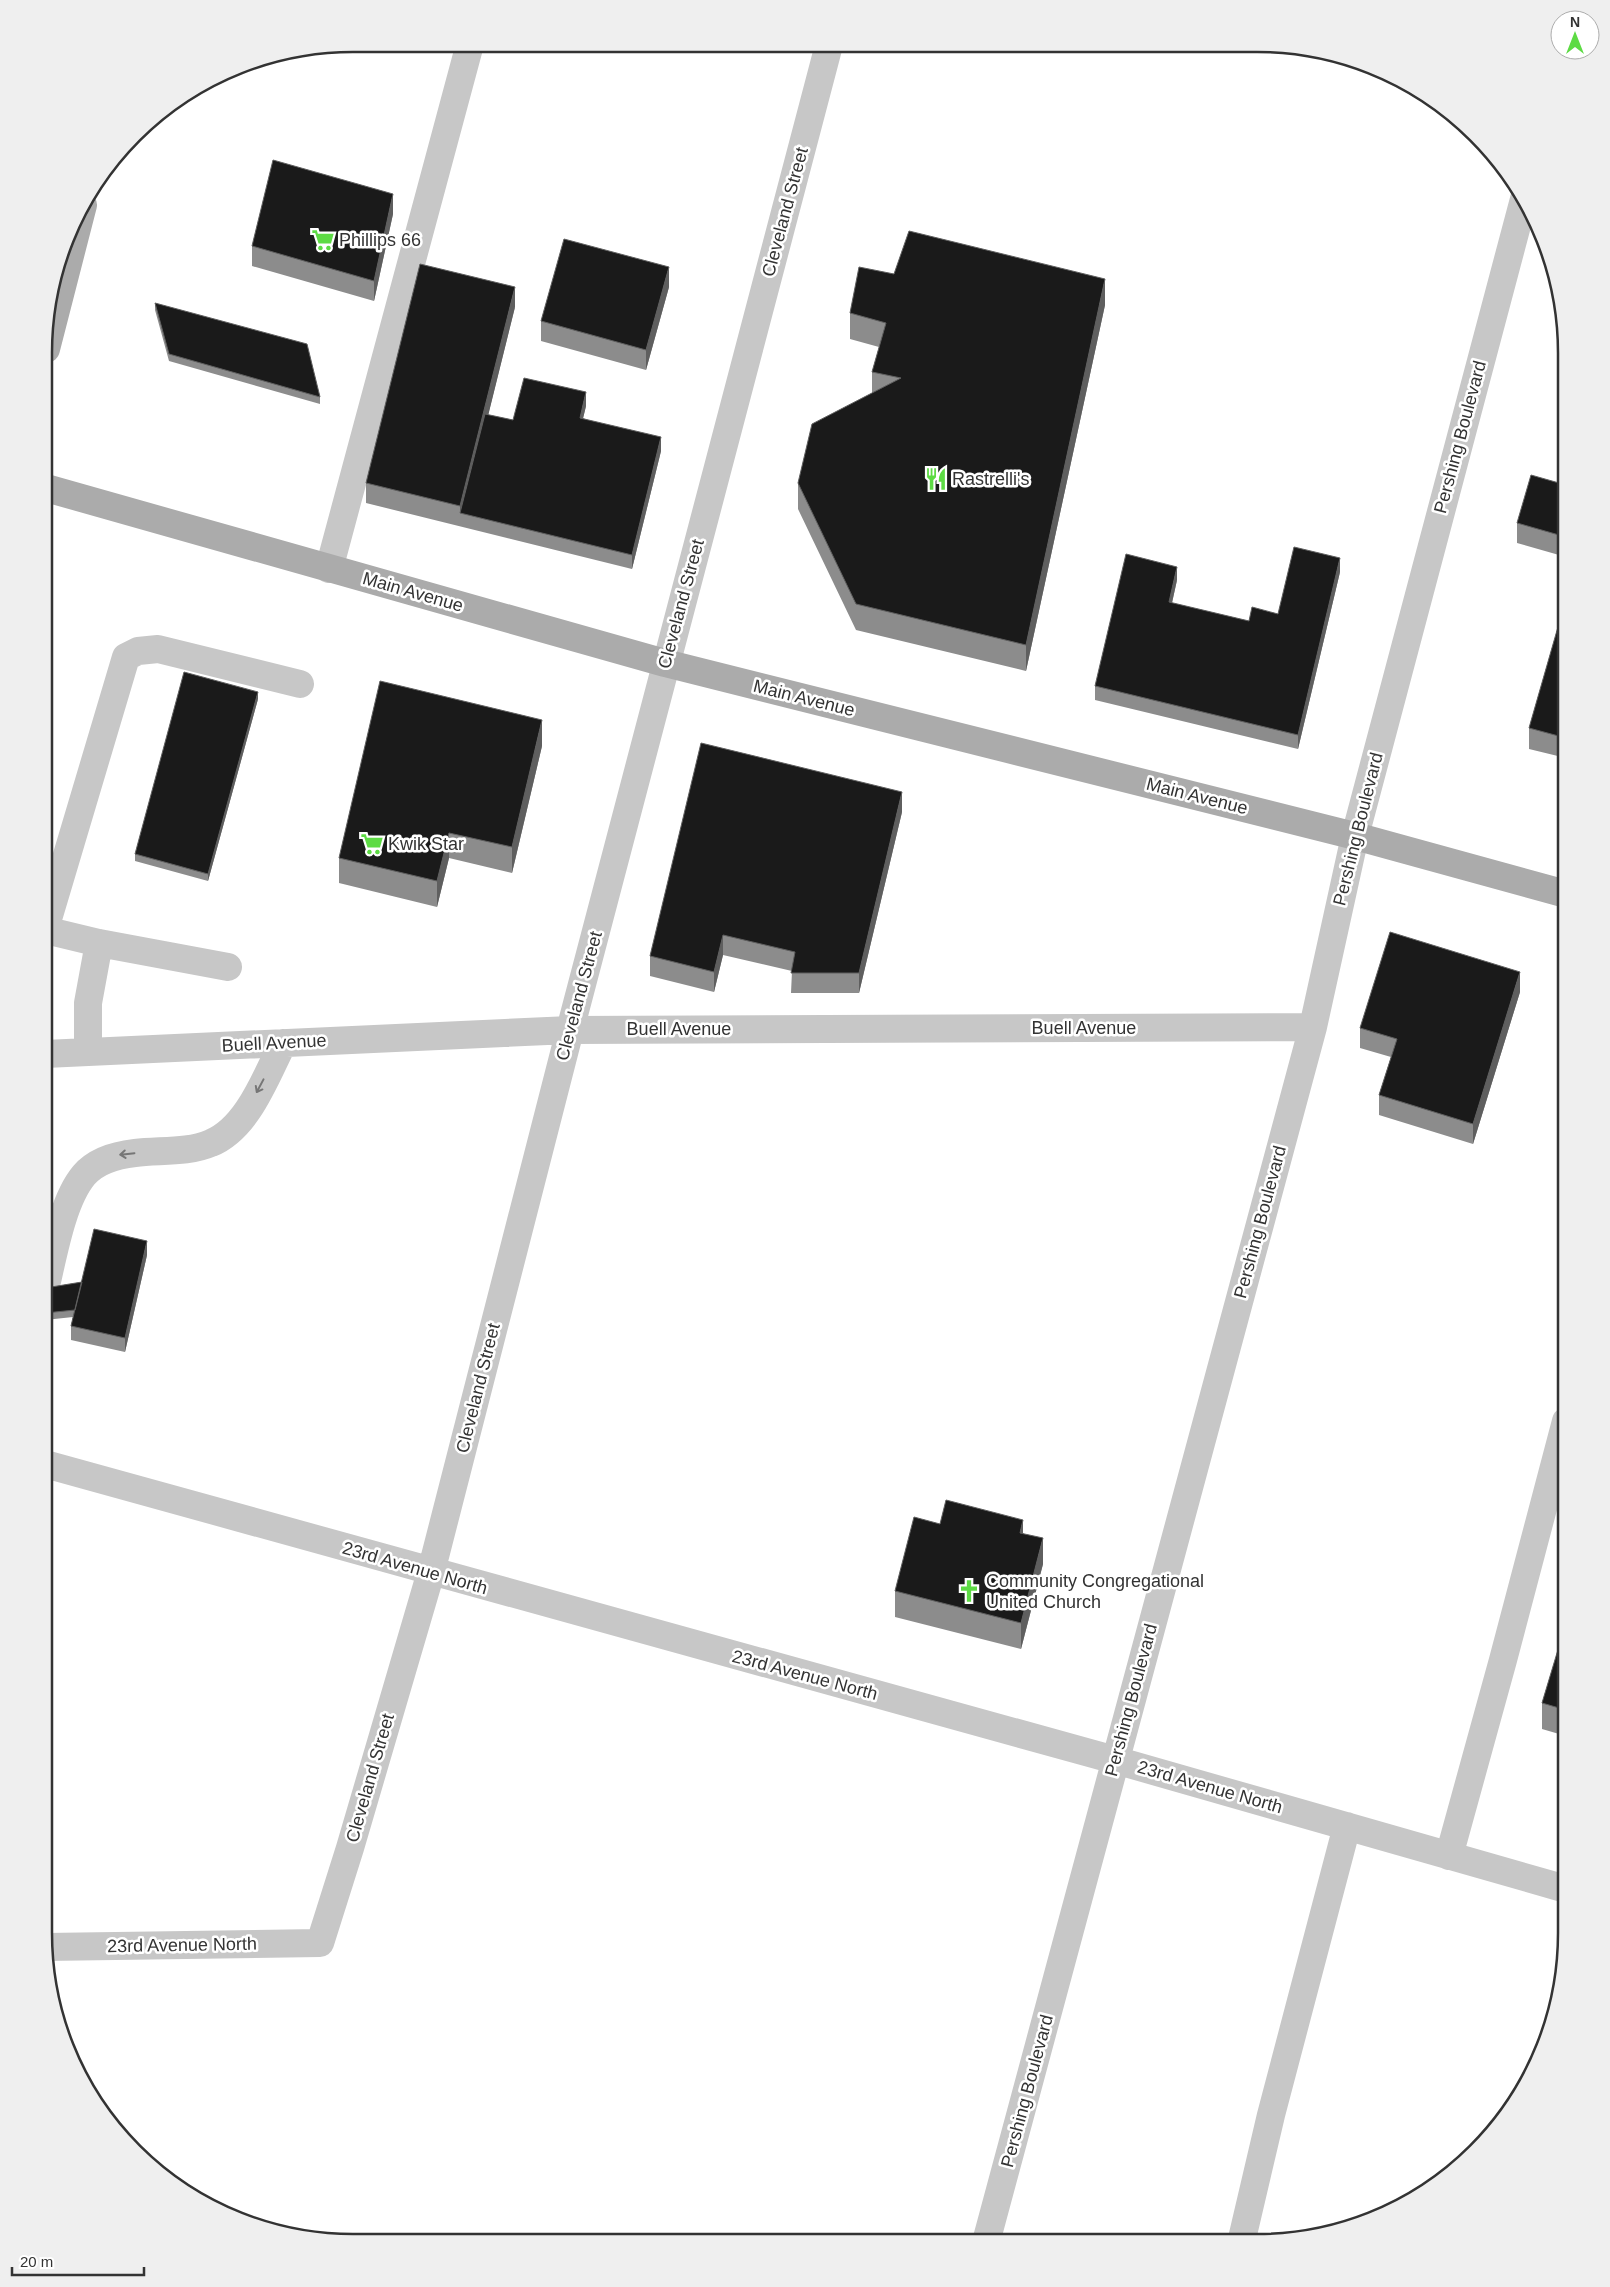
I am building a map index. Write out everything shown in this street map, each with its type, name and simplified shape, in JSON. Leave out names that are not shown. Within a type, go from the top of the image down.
[{"type":"main road","points":[[55,314],[73,242]]},
{"type":"main road","name":"Main Avenue","points":[[52,490],[666,663],[1355,836],[1558,892]]},
{"type":"street","points":[[329,568],[468,52]]},
{"type":"street","name":"Cleveland Street","points":[[320,1944],[431,1572],[570,1030],[827,52]]},
{"type":"street","name":"Pershing Boulevard","points":[[988,2234],[1313,1027],[1355,836],[1521,210]]},
{"type":"street","points":[[52,906],[126,657],[138,651],[158,649],[300,684]]},
{"type":"street","points":[[52,932],[99,943],[228,967]]},
{"type":"street","points":[[88,1052],[88,1003],[99,943]]},
{"type":"street","name":"Buell Avenue","points":[[52,1054],[570,1030],[1313,1027]]},
{"type":"street","points":[[52,1259],[71,1198],[84,1175],[100,1163],[118,1155],[189,1148],[212,1143],[243,1119],[283,1043]]},
{"type":"street","points":[[1450,1856],[1504,1660],[1558,1452]]},
{"type":"street","name":"23rd Avenue North","points":[[52,1466],[1115,1760],[1558,1887]]},
{"type":"street","points":[[1243,2234],[1271,2115],[1347,1826]]},
{"type":"street","name":"23rd Avenue North","points":[[53,1947],[320,1944]]},
{"type":"building","name":"Phillips 66","points":[[273,160],[393,194],[374,281],[252,246]]},
{"type":"building","name":"Rastrelli's","points":[[909,231],[1105,279],[1026,645],[856,604],[798,483],[812,424],[901,378],[872,372],[886,323],[850,313],[859,267],[894,274]]},
{"type":"building","points":[[564,239],[669,267],[646,350],[541,321]]},
{"type":"building","points":[[420,264],[515,287],[460,506],[366,483]]},
{"type":"building","points":[[155,303],[307,344],[320,397],[169,354]]},
{"type":"building","points":[[524,378],[586,392],[580,418],[661,437],[632,555],[460,513],[485,414],[513,420]]},
{"type":"building","points":[[1531,475],[1558,483],[1558,535],[1517,523]]},
{"type":"building","points":[[1294,547],[1340,558],[1298,735],[1095,686],[1126,554],[1177,567],[1169,602],[1249,621],[1252,607],[1278,614]]},
{"type":"building","points":[[1558,627],[1558,736],[1529,728]]},
{"type":"building","points":[[184,672],[258,692],[208,874],[135,854]]},
{"type":"building","points":[[380,681],[542,720],[512,847],[449,833],[437,881],[339,858]]},
{"type":"building","points":[[701,743],[902,792],[859,973],[791,973],[795,952],[723,935],[714,972],[650,956]]},
{"type":"building","points":[[1390,932],[1520,972],[1473,1124],[1379,1095],[1397,1039],[1360,1028]]},
{"type":"building","points":[[94,1229],[147,1241],[125,1338],[71,1326]]},
{"type":"building","points":[[82,1282],[75,1310],[52,1312],[52,1287]]},
{"type":"building","name":"Community Congregational United Church","points":[[946,1500],[1023,1520],[1020,1533],[1043,1538],[1021,1623],[895,1591],[914,1517],[940,1524]]},
{"type":"building","points":[[1558,1650],[1558,1708],[1542,1703]]},
{"type":"place","name":"Phillips 66","points":[[323,240]]},
{"type":"place","name":"Rastrelli's","points":[[936,479]]},
{"type":"place","name":"Kwik Star","points":[[372,844]]},
{"type":"place","name":"Community Congregational United Church","points":[[969,1591]]}]
